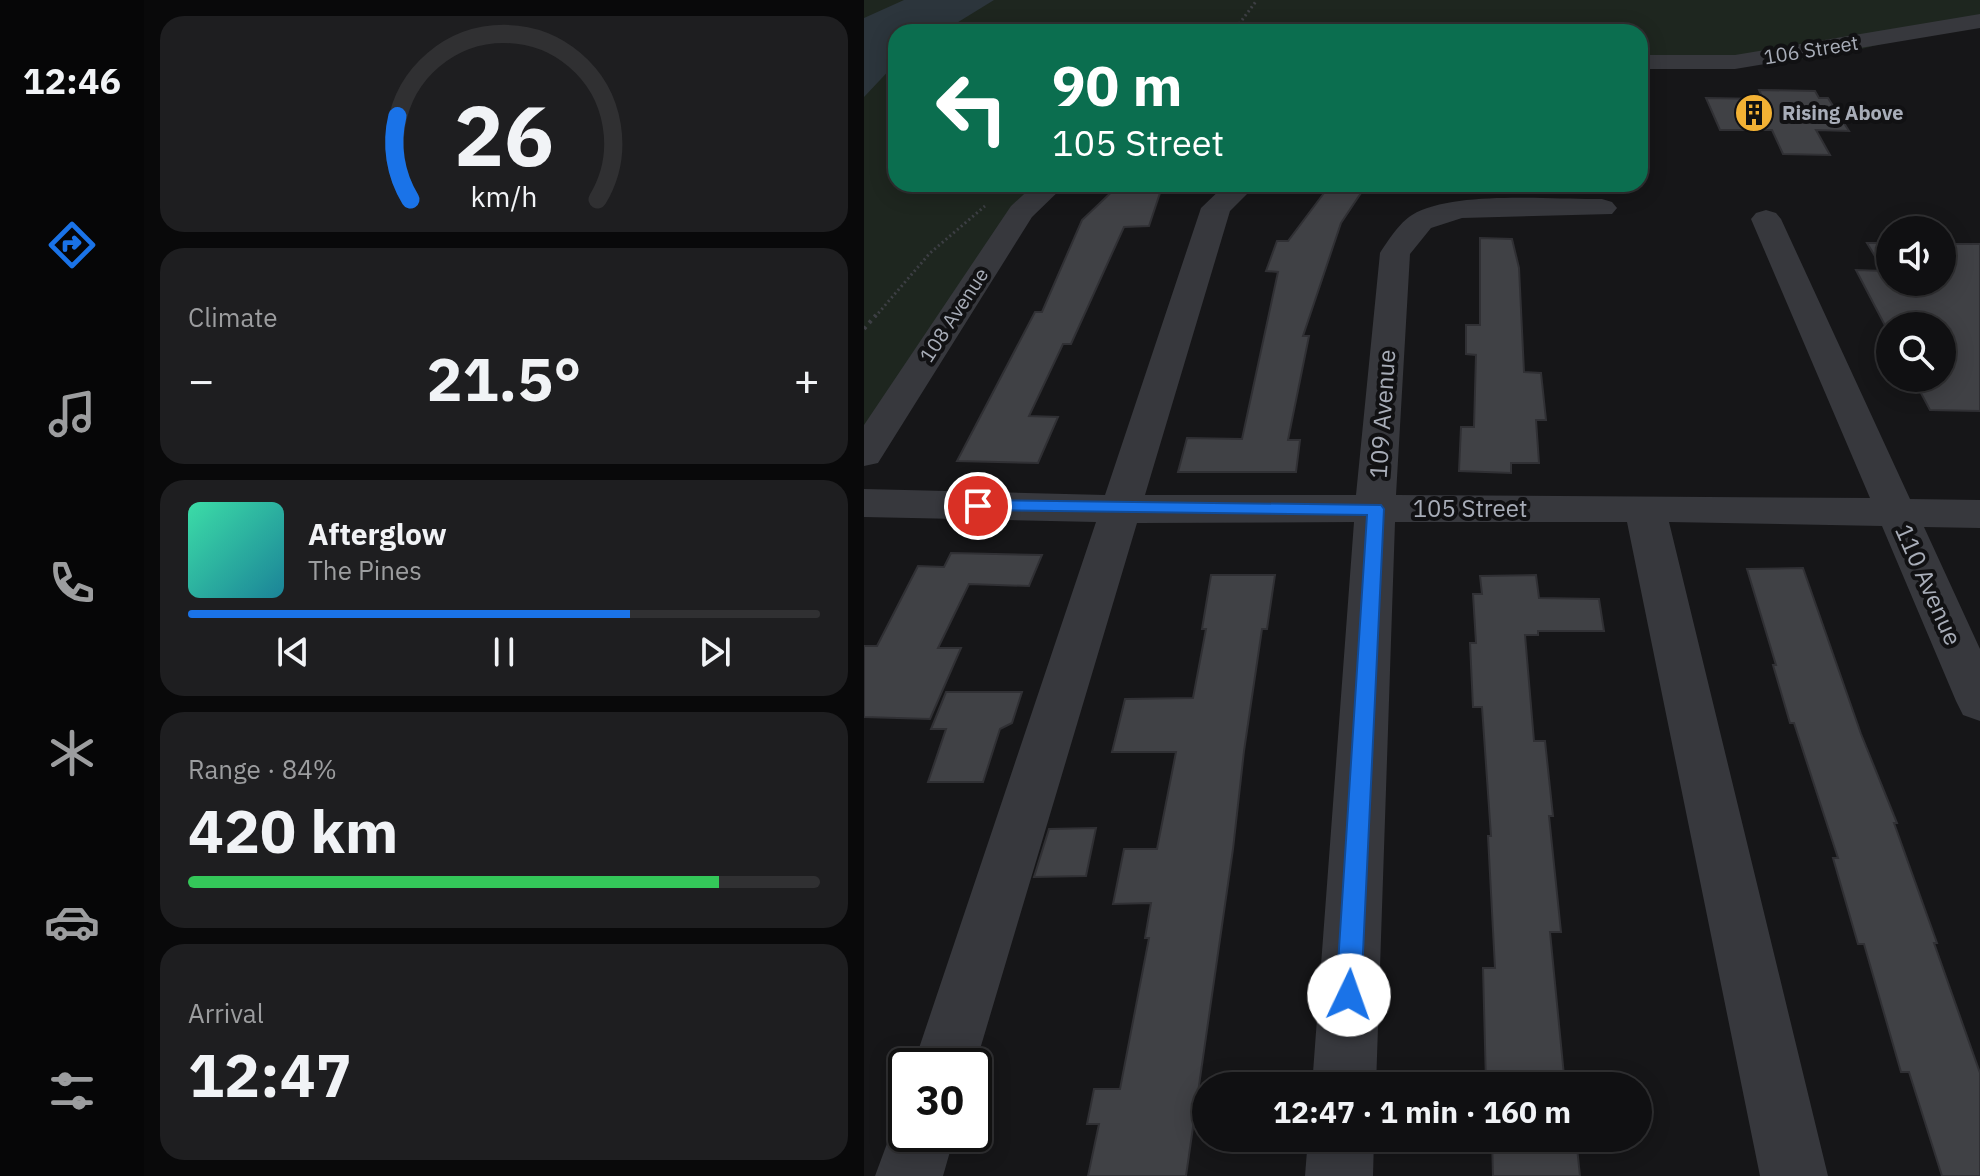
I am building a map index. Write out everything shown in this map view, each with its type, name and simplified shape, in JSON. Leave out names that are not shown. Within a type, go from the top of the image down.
[{"type":"street","name":"106 Street","points":[[1648,62],[1735,62],[1980,21]]},
{"type":"street","name":"108 Avenue","points":[[864,454],[1021,212],[1043,192]]},
{"type":"street","points":[[950,1048],[1216,208],[1234,192]]},
{"type":"street","name":"109 Avenue","points":[[1345,1072],[1375,509],[1395,253],[1421,222],[1459,209],[1602,208]]},
{"type":"street","name":"110 Avenue","points":[[1766,219],[1980,701]]},
{"type":"street","name":"105 Street","points":[[864,503],[1121,509],[1645,508],[1980,514]]},
{"type":"street","points":[[1645,508],[1794,1176]]},
{"type":"street","points":[[909,1176],[916,1152]]},
{"type":"street","points":[[1339,1176],[1340,1152]]},
{"type":"path","points":[[1239,24],[1257,0]]},
{"type":"path","points":[[864,329],[930,253],[992,200]]},
{"type":"shaded area","points":[[864,0],[1980,0],[1980,19],[1846,53],[1791,61],[1648,64],[1648,24],[888,24],[888,192],[1050,192],[1004,228],[864,453]]},
{"type":"shaded area","points":[[904,0],[994,0],[955,24],[888,24],[888,72],[864,97],[864,18]]},
{"type":"building","name":"Rising Above","points":[[1759,90],[1815,91],[1819,98],[1828,98],[1849,131],[1816,130],[1830,155],[1783,154],[1772,130],[1720,130],[1706,98],[1763,99]]},
{"type":"building","points":[[1112,192],[1160,192],[1149,226],[1124,227],[1071,344],[1063,344],[1029,416],[1058,417],[1038,463],[957,461],[1035,312],[1042,312],[1082,220]]},
{"type":"building","points":[[1325,192],[1362,192],[1341,223],[1303,336],[1309,336],[1288,440],[1300,440],[1296,472],[1178,472],[1187,438],[1242,439],[1278,272],[1266,271],[1277,241],[1288,241]]},
{"type":"building","points":[[1480,238],[1512,239],[1519,268],[1524,372],[1541,373],[1546,420],[1536,420],[1539,463],[1511,463],[1511,473],[1459,471],[1461,427],[1474,427],[1476,355],[1466,354],[1466,325],[1480,325]]},
{"type":"building","points":[[1867,243],[1876,243],[1876,258]]},
{"type":"building","points":[[1956,244],[1980,244],[1980,411],[1930,410],[1920,392],[1956,392],[1956,312],[1878,312],[1856,270],[1876,271],[1876,296],[1956,296]]},
{"type":"building","points":[[951,553],[1042,555],[1029,586],[969,584],[938,648],[961,648],[930,719],[864,717],[864,646],[877,646],[918,566],[944,567]]},
{"type":"building","points":[[1803,568],[1861,734],[1897,823],[1894,823],[1980,1073],[1980,1176],[1942,1176],[1909,1072],[1901,1072],[1864,944],[1858,944],[1833,858],[1838,858],[1794,723],[1790,723],[1747,569]]},
{"type":"building","points":[[1211,575],[1275,575],[1267,629],[1262,629],[1201,1072],[1192,1072],[1192,1134],[1186,1176],[1088,1176],[1099,1124],[1087,1124],[1094,1089],[1120,1089],[1149,938],[1145,938],[1151,903],[1113,904],[1124,849],[1157,849],[1176,752],[1112,752],[1125,699],[1193,698],[1206,629],[1202,629]]},
{"type":"building","points":[[1536,575],[1539,598],[1599,599],[1604,631],[1538,631],[1538,635],[1525,635],[1534,741],[1545,741],[1553,816],[1549,816],[1561,932],[1550,932],[1564,1072],[1486,1072],[1483,968],[1495,968],[1488,836],[1491,836],[1482,707],[1473,707],[1470,643],[1476,643],[1473,594],[1482,594],[1480,576]]},
{"type":"building","points":[[946,692],[1022,692],[1012,723],[1000,729],[983,782],[928,782],[946,729],[931,729]]},
{"type":"building","points":[[1096,828],[1086,876],[1034,877],[1049,829]]},
{"type":"building","points":[[1492,1152],[1577,1152],[1580,1176],[1493,1176]]},
{"type":"place","name":"Rising Above","points":[[1754,113]]},
{"type":"route","points":[[978,506],[1375,509],[1349,995]]}]
